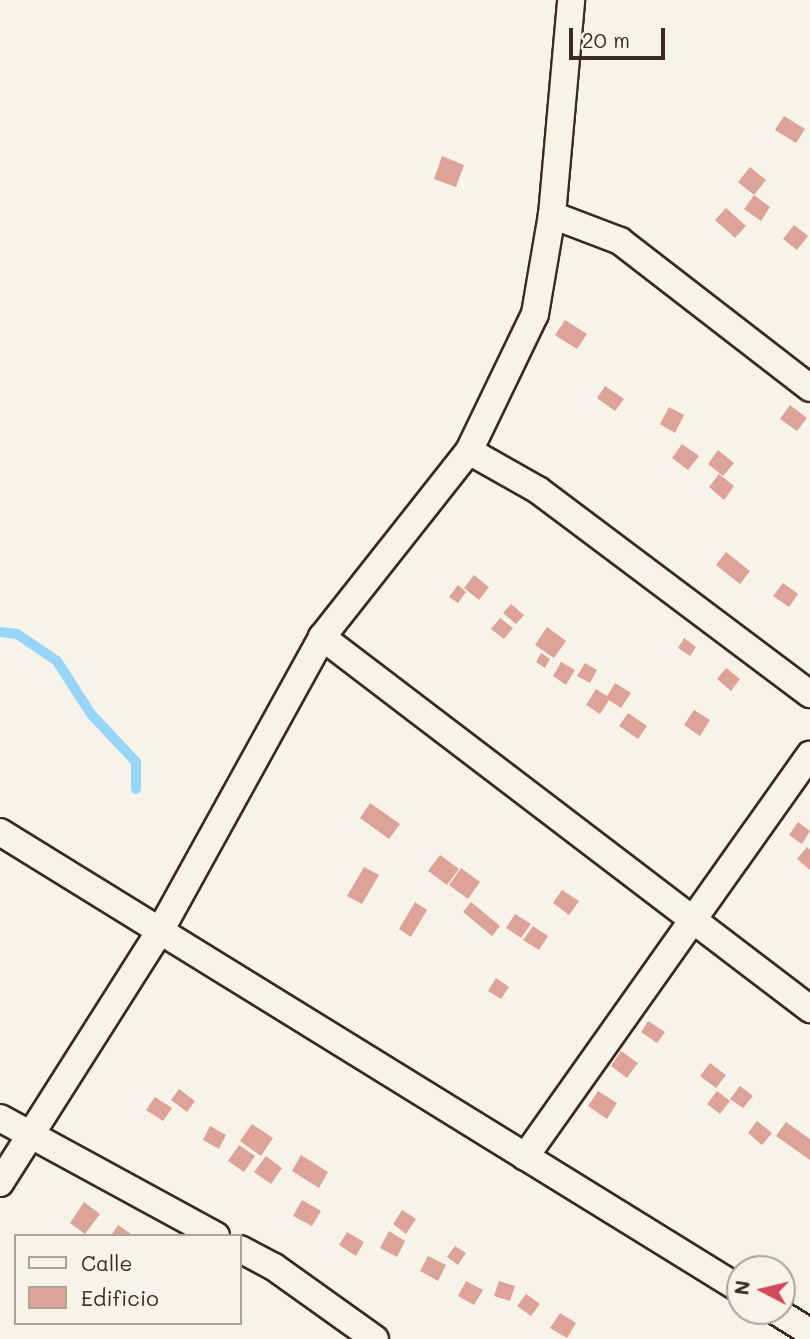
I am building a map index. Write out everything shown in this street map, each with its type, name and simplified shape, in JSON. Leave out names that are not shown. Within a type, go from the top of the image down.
[{"type":"street","points":[[0,1183],[27,1135],[160,931],[322,637],[469,451],[535,314],[552,215],[572,0]]},
{"type":"street","points":[[552,215],[620,241],[810,388]]},
{"type":"street","points":[[469,451],[538,490],[810,694]]},
{"type":"street","points":[[322,637],[810,1009]]},
{"type":"street","points":[[524,1157],[810,755]]},
{"type":"street","points":[[0,832],[726,1280]]},
{"type":"street","points":[[0,1118],[212,1234]]},
{"type":"street","points":[[242,1250],[274,1267],[375,1339]]},
{"type":"building","points":[[784,116],[805,129],[796,143],[775,130]]},
{"type":"building","points":[[442,156],[464,165],[456,187],[434,179]]},
{"type":"building","points":[[750,167],[766,180],[754,195],[738,182]]},
{"type":"building","points":[[754,195],[770,207],[761,221],[744,209]]},
{"type":"building","points":[[726,208],[746,226],[735,238],[715,220]]},
{"type":"building","points":[[794,225],[808,236],[797,250],[783,239]]},
{"type":"building","points":[[565,320],[587,334],[577,349],[555,335]]},
{"type":"building","points":[[605,386],[624,399],[615,411],[597,398]]},
{"type":"building","points":[[790,405],[807,418],[797,431],[780,419]]},
{"type":"building","points":[[669,407],[684,415],[675,433],[660,424]]},
{"type":"building","points":[[682,444],[699,456],[688,470],[672,458]]},
{"type":"building","points":[[718,450],[734,463],[723,476],[708,464]]},
{"type":"building","points":[[719,474],[734,486],[724,500],[709,487]]},
{"type":"building","points":[[726,552],[750,571],[740,584],[716,565]]},
{"type":"building","points":[[474,575],[489,587],[479,600],[464,588]]},
{"type":"building","points":[[783,583],[798,594],[789,607],[773,596]]},
{"type":"building","points":[[458,585],[466,592],[458,603],[449,597]]},
{"type":"building","points":[[511,604],[524,615],[516,624],[503,613]]},
{"type":"building","points":[[500,618],[513,628],[504,639],[491,629]]},
{"type":"building","points":[[547,627],[566,641],[554,658],[535,645]]},
{"type":"building","points":[[684,638],[696,647],[690,656],[678,648]]},
{"type":"building","points":[[541,653],[550,659],[545,668],[536,662]]},
{"type":"building","points":[[561,662],[575,670],[566,685],[553,676]]},
{"type":"building","points":[[585,663],[597,670],[590,683],[577,676]]},
{"type":"building","points":[[726,668],[740,679],[731,691],[717,679]]},
{"type":"building","points":[[615,683],[631,693],[621,708],[609,700],[600,714],[586,705],[596,689],[607,696]]},
{"type":"building","points":[[694,710],[710,720],[700,736],[684,725]]},
{"type":"building","points":[[628,713],[647,726],[638,739],[619,726]]},
{"type":"building","points":[[370,803],[400,824],[389,839],[360,818]]},
{"type":"building","points":[[798,822],[810,831],[802,844],[789,835]]},
{"type":"building","points":[[807,847],[810,850],[810,870],[797,859]]},
{"type":"building","points":[[440,855],[459,869],[447,885],[428,871]]},
{"type":"building","points":[[364,867],[379,875],[362,904],[347,896]]},
{"type":"building","points":[[461,868],[480,882],[468,899],[449,885]]},
{"type":"building","points":[[562,890],[579,901],[569,915],[553,903]]},
{"type":"building","points":[[415,902],[427,910],[411,937],[399,929]]},
{"type":"building","points":[[471,902],[500,926],[492,936],[463,912]]},
{"type":"building","points":[[515,914],[531,924],[521,938],[506,928]]},
{"type":"building","points":[[533,926],[548,936],[539,950],[523,940]]},
{"type":"building","points":[[496,978],[509,987],[501,999],[488,991]]},
{"type":"building","points":[[648,1021],[665,1032],[657,1043],[641,1032]]},
{"type":"building","points":[[621,1051],[638,1063],[627,1078],[611,1066]]},
{"type":"building","points":[[710,1063],[726,1075],[716,1088],[700,1076]]},
{"type":"building","points":[[740,1086],[753,1096],[743,1108],[730,1099]]},
{"type":"building","points":[[179,1089],[195,1101],[187,1112],[171,1100]]},
{"type":"building","points":[[598,1091],[617,1103],[607,1119],[588,1106]]},
{"type":"building","points":[[717,1091],[730,1101],[720,1114],[707,1104]]},
{"type":"building","points":[[155,1097],[172,1108],[163,1121],[146,1110]]},
{"type":"building","points":[[757,1121],[772,1133],[762,1145],[748,1133]]},
{"type":"building","points":[[786,1122],[810,1139],[810,1160],[776,1136]]},
{"type":"building","points":[[252,1124],[273,1138],[261,1156],[240,1141]]},
{"type":"building","points":[[210,1126],[226,1135],[219,1149],[203,1140]]},
{"type":"building","points":[[239,1145],[255,1156],[244,1172],[228,1161]]},
{"type":"building","points":[[301,1155],[328,1172],[319,1188],[292,1171]]},
{"type":"building","points":[[266,1156],[282,1168],[271,1184],[254,1172]]},
{"type":"building","points":[[302,1200],[321,1211],[312,1226],[293,1216]]},
{"type":"building","points":[[84,1202],[100,1214],[85,1234],[70,1223]]},
{"type":"building","points":[[402,1210],[416,1219],[406,1234],[393,1224]]},
{"type":"building","points":[[118,1225],[131,1234],[112,1234]]},
{"type":"building","points":[[389,1231],[405,1241],[397,1257],[380,1248]]},
{"type":"building","points":[[347,1232],[364,1242],[356,1256],[339,1245]]},
{"type":"building","points":[[455,1246],[466,1253],[458,1265],[447,1257]]},
{"type":"building","points":[[428,1256],[446,1265],[438,1281],[420,1271]]},
{"type":"building","points":[[466,1281],[483,1290],[474,1305],[458,1296]]},
{"type":"building","points":[[499,1281],[515,1286],[510,1301],[494,1296]]},
{"type":"building","points":[[526,1294],[540,1304],[531,1316],[517,1306]]},
{"type":"building","points":[[560,1313],[576,1323],[567,1338],[550,1328]]},
{"type":"waterway","points":[[0,632],[17,634],[57,661],[91,714],[136,762],[136,789]]}]
